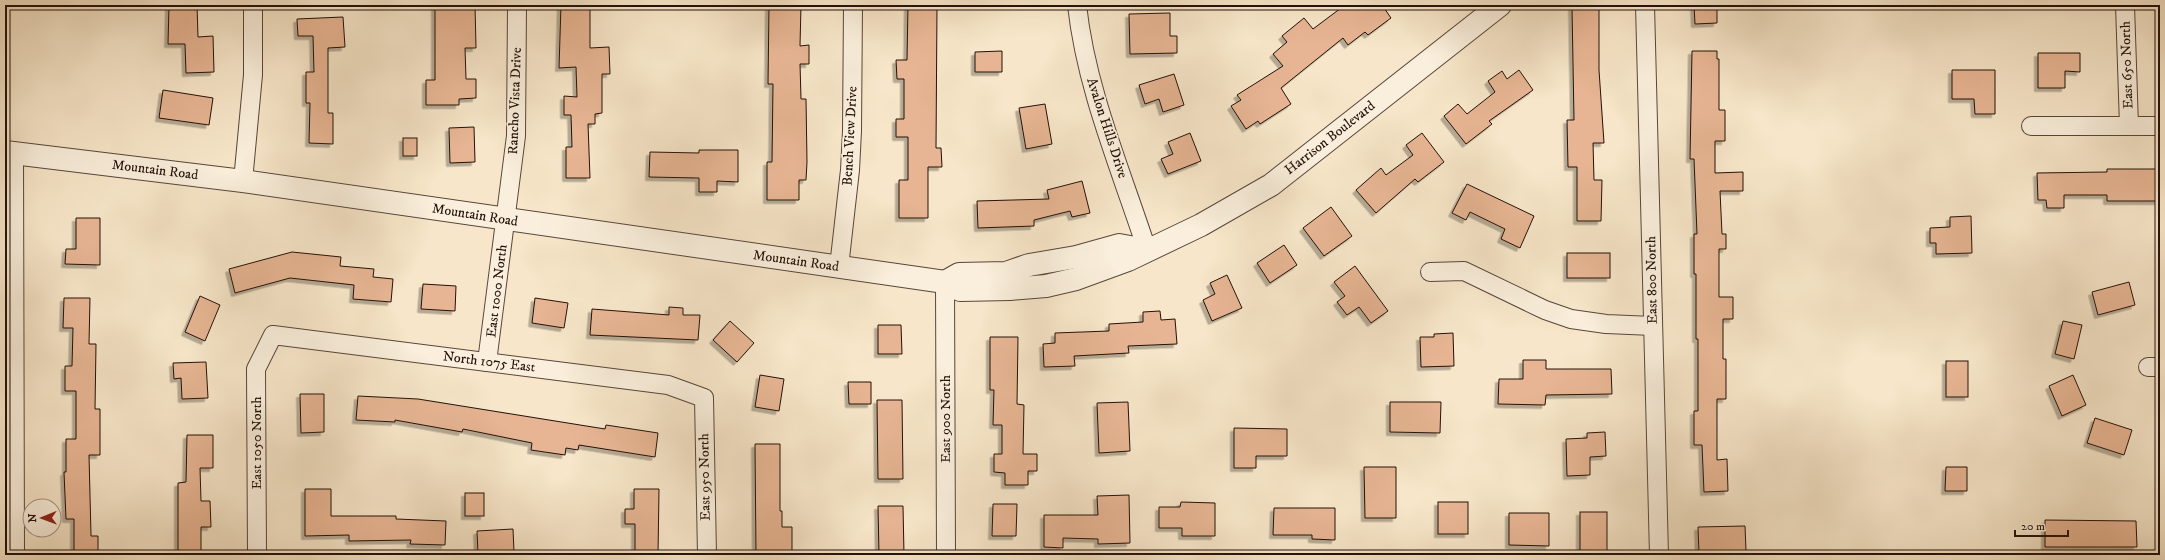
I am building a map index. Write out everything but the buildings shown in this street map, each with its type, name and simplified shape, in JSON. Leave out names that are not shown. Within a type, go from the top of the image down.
[{"type":"street","points":[[243,181],[253,75],[253,5]]},
{"type":"street","name":"Rancho Vista Drive","points":[[506,220],[516,136],[517,5]]},
{"type":"street","name":"Bench View Drive","points":[[839,267],[852,131],[853,5]]},
{"type":"street","name":"Avalon Hills Drive","points":[[1077,5],[1080,37],[1091,81],[1147,250]]},
{"type":"street","name":"Harrison Boulevard","points":[[1147,250],[1201,225],[1271,184],[1500,5]]},
{"type":"street","name":"East 800 North","points":[[1645,5],[1659,555]]},
{"type":"street","name":"East 650 North","points":[[2125,5],[2129,126]]},
{"type":"street","points":[[2031,126],[2160,126]]},
{"type":"street","points":[[8,153],[13,555]]},
{"type":"street","name":"Mountain Road","points":[[8,153],[243,181],[945,282]]},
{"type":"street","name":"East 1000 North","points":[[487,362],[506,220]]},
{"type":"street","points":[[945,282],[959,274],[1006,273],[1029,265],[1076,257],[1119,245],[1147,250]]},
{"type":"street","points":[[1430,272],[1464,271],[1545,310],[1571,318],[1606,324],[1653,326]]},
{"type":"street","name":"East 900 North","points":[[945,282],[946,555]]},
{"type":"street","name":"North 1075 East","points":[[273,335],[668,385],[704,398]]},
{"type":"street","name":"East 1050 North","points":[[257,555],[256,369],[273,335]]},
{"type":"street","name":"East 950 North","points":[[704,398],[707,555]]}]
